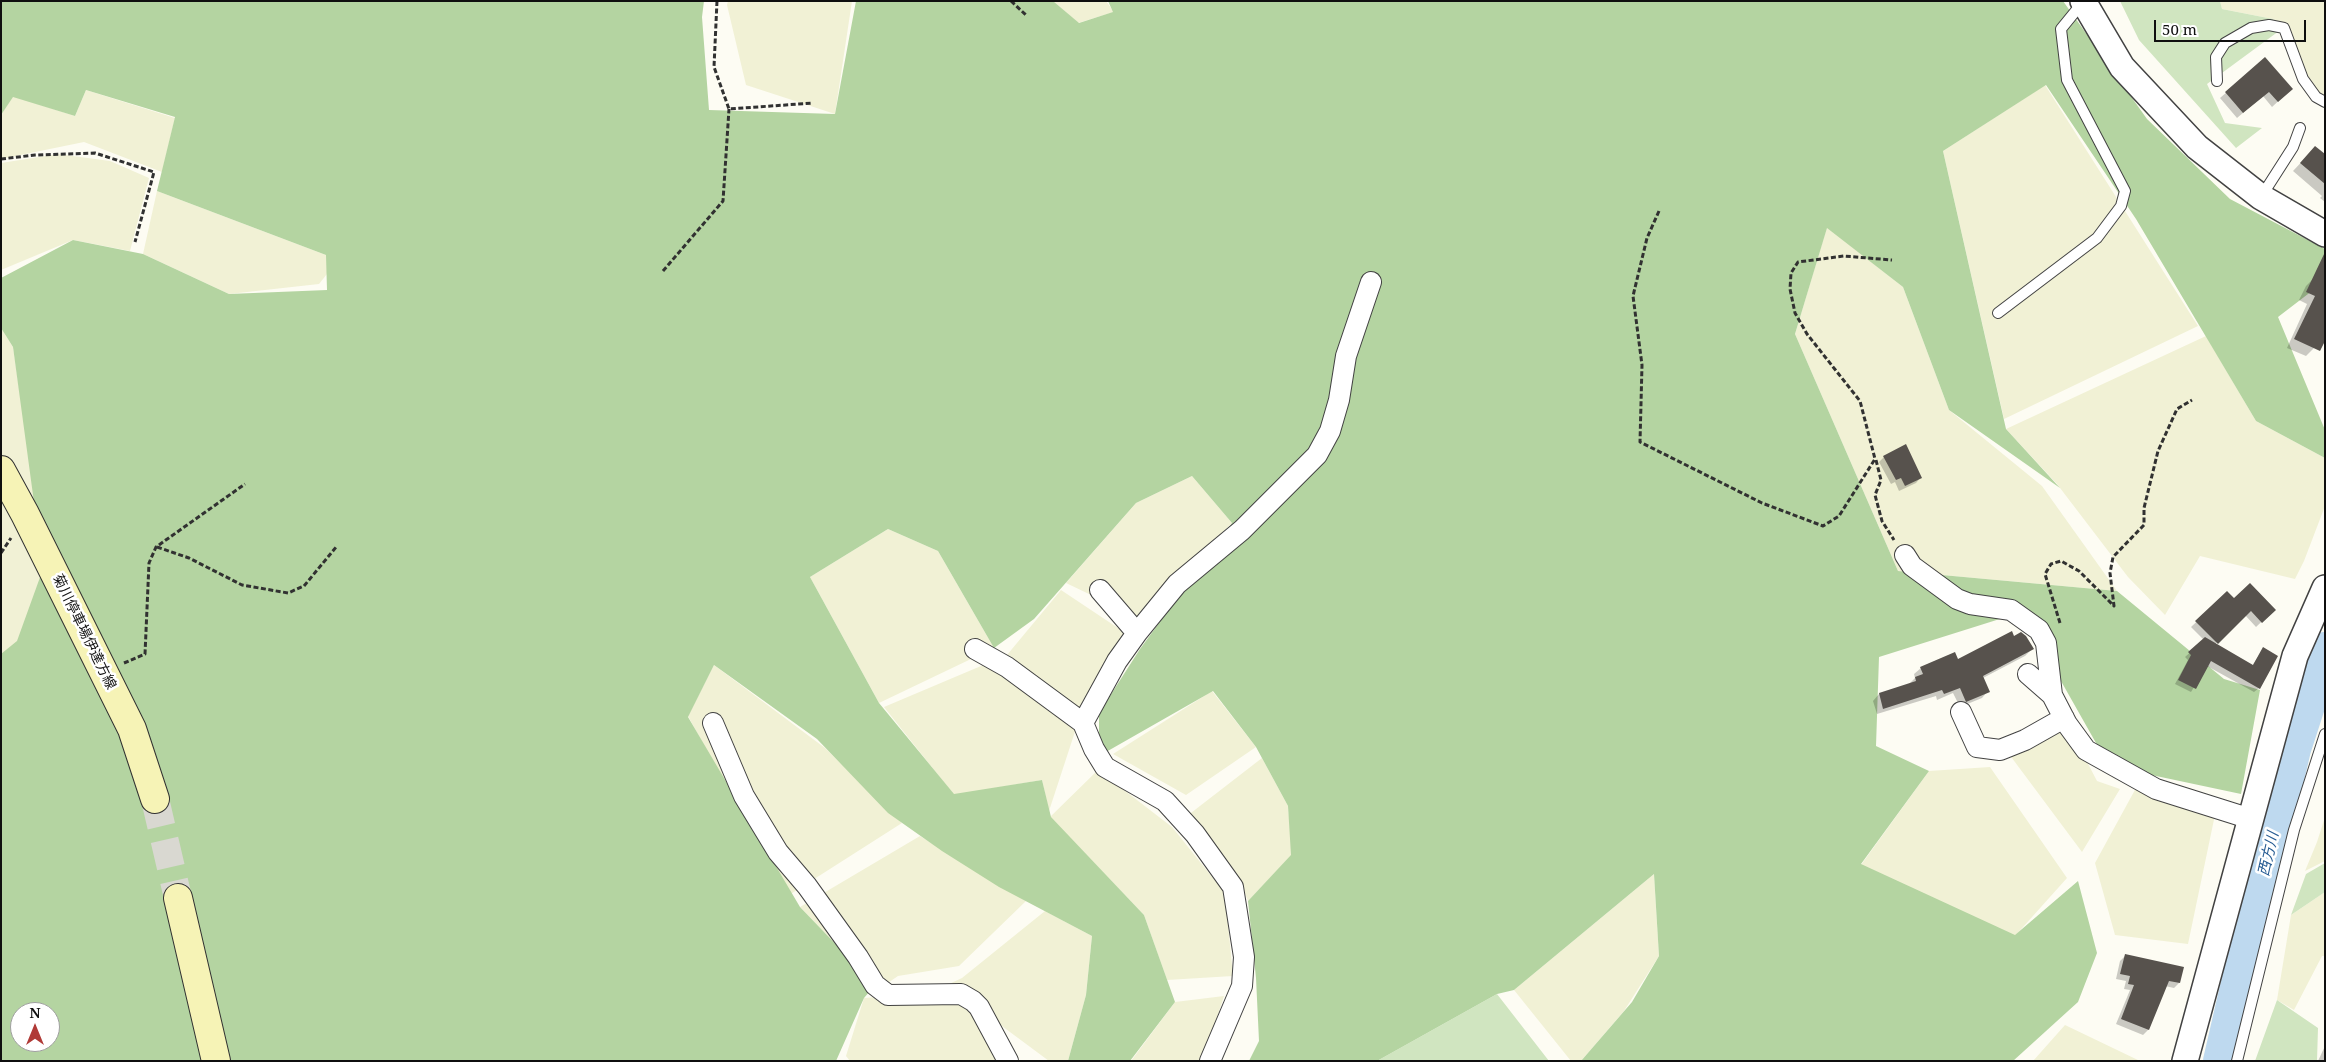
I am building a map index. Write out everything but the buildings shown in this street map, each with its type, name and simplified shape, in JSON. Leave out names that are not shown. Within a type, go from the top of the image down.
[{"type":"main road","name":"菊川停車場伊達方線","points":[[1,470],[105,672],[132,729],[155,799]]},
{"type":"main road","points":[[178,898],[216,1061]]},
{"type":"street","points":[[2083,2],[2122,67],[2197,147],[2261,197],[2325,234]]},
{"type":"street","points":[[1083,723],[1117,661],[1137,632],[1177,584],[1242,530],[1317,455],[1330,431],[1340,400],[1346,356],[1371,282]]},
{"type":"street","points":[[1904,555],[1912,566],[1958,599],[1970,604],[2011,610],[2039,630],[2046,643],[2052,695],[2064,718],[2086,750],[2156,789],[2251,819]]},
{"type":"street","points":[[2185,1061],[2295,656],[2325,588]]},
{"type":"street","points":[[1100,590],[1137,632]]},
{"type":"street","points":[[974,648],[1007,666],[1083,723],[1094,749],[1105,767],[1165,801],[1195,834],[1233,887],[1244,957],[1242,986],[1210,1061]]},
{"type":"street","points":[[2028,674],[2052,695]]},
{"type":"street","points":[[1961,712],[1977,747],[2000,750],[2025,740],[2064,718]]},
{"type":"street","points":[[713,723],[744,796],[778,852],[807,886],[858,957],[875,985],[888,995],[961,994],[979,1007],[1008,1061]]},
{"type":"lane","points":[[1998,313],[2097,238],[2122,206],[2125,191],[2067,80],[2061,29],[2083,2]]},
{"type":"lane","points":[[2217,81],[2216,57],[2225,43],[2251,28],[2269,25],[2284,28],[2303,79],[2316,97],[2325,102]]},
{"type":"lane","points":[[2261,197],[2293,147],[2300,128]]},
{"type":"lane","points":[[2237,1061],[2294,830],[2325,734]]},
{"type":"path","points":[[662,271],[723,201],[729,109],[714,67],[718,1]]},
{"type":"path","points":[[1011,1],[1027,16]]},
{"type":"path","points":[[729,109],[813,103]]},
{"type":"path","points":[[1,159],[35,155],[95,153],[154,172],[135,242]]},
{"type":"path","points":[[1659,211],[1647,238],[1633,296],[1642,365],[1640,442],[1762,503],[1823,526],[1840,516],[1875,459]]},
{"type":"path","points":[[1892,260],[1844,256],[1798,262],[1791,274],[1790,289],[1795,312],[1807,334],[1860,401],[1881,480],[1875,495],[1882,521],[1904,555]]},
{"type":"path","points":[[2061,626],[2045,574],[2050,564],[2061,561],[2079,571],[2114,606],[2110,573],[2113,557],[2144,524],[2144,508],[2158,451],[2177,409],[2192,400]]},
{"type":"path","points":[[105,672],[145,654],[149,563],[156,547],[245,484]]},
{"type":"path","points":[[156,547],[189,558],[242,585],[288,594],[304,586],[337,546]]},
{"type":"green space","points":[[1,1],[704,1],[702,17],[709,110],[835,114],[856,1],[1053,1],[1079,23],[1113,12],[1108,1],[2063,1],[2147,119],[2230,199],[2325,249],[2325,281],[2278,317],[2325,430],[2325,458],[2256,421],[2136,219],[2046,85],[1943,151],[2006,429],[2060,488],[1949,410],[1903,287],[1827,228],[1795,334],[1898,571],[2117,591],[2224,679],[2260,690],[2241,794],[2109,766],[2022,612],[1879,657],[1876,746],[1929,771],[1861,864],[2015,935],[2078,881],[2097,953],[2078,1002],[2013,1061],[1581,1061],[1632,1002],[1659,956],[1654,874],[1514,990],[1497,994],[1377,1061],[1249,1061],[1259,1041],[1256,978],[1248,901],[1291,855],[1288,806],[1256,747],[1213,691],[1106,752],[1099,743],[1099,713],[1140,649],[1232,523],[1192,476],[1136,503],[1034,619],[994,648],[938,551],[888,529],[810,577],[879,703],[954,794],[1042,780],[1051,817],[1144,915],[1175,1002],[1130,1061],[1068,1061],[1086,995],[1092,936],[999,887],[942,851],[888,813],[817,739],[714,665],[688,717],[800,907],[875,985],[864,998],[836,1061],[1,1061],[1,654],[17,641],[43,569],[13,347],[1,328],[1,278],[73,240],[143,254],[229,294],[327,290],[326,255],[157,191],[175,117],[86,90],[75,116],[13,97],[1,115]]},
{"type":"green space","points":[[728,1],[852,1],[835,114],[746,85],[727,5]]},
{"type":"green space","points":[[1053,1],[1106,1],[1114,12],[1078,23]]},
{"type":"green space","points":[[2120,1],[2220,1],[2222,9],[2273,19],[2279,31],[2207,84],[2225,123],[2262,128],[2236,148],[2139,40]]},
{"type":"green space","points":[[2220,1],[2325,1],[2325,100],[2312,95],[2273,19],[2222,9]]},
{"type":"green space","points":[[2045,85],[2198,326],[2004,419],[1943,151]]},
{"type":"green space","points":[[86,90],[175,118],[162,172],[84,142],[1,159],[1,115],[13,96],[75,116]]},
{"type":"green space","points":[[58,154],[110,161],[149,178],[130,251],[73,240],[1,270],[1,163]]},
{"type":"green space","points":[[157,191],[339,259],[319,284],[229,294],[143,254]]},
{"type":"green space","points":[[1827,227],[1903,287],[1949,410],[2042,486],[2117,591],[1898,571],[1795,334]]},
{"type":"green space","points":[[1,328],[13,347],[46,570],[17,644],[1,657]]},
{"type":"green space","points":[[2206,336],[2256,421],[2325,458],[2325,506],[2295,579],[2200,556],[2165,615],[2128,577],[2057,484],[2006,429]]},
{"type":"green space","points":[[1192,476],[1232,523],[1137,617],[1066,583],[1136,503]]},
{"type":"green space","points":[[888,529],[938,551],[994,648],[879,703],[810,577]]},
{"type":"green space","points":[[1061,590],[1127,634],[1087,695],[1049,811],[1042,780],[954,795],[884,707],[1007,655]]},
{"type":"green space","points":[[714,665],[825,748],[902,823],[786,897],[688,716]]},
{"type":"green space","points":[[1212,691],[1256,747],[1186,795],[1113,754]]},
{"type":"green space","points":[[2062,714],[2097,781],[2120,789],[2082,852],[2003,746]]},
{"type":"green space","points":[[1262,758],[1288,806],[1292,855],[1248,901],[1239,879],[1187,816]]},
{"type":"green space","points":[[1990,767],[2067,878],[2015,936],[1861,865],[1929,771]]},
{"type":"green space","points":[[1098,770],[1172,827],[1225,893],[1233,976],[1167,980],[1144,915],[1050,817]]},
{"type":"green space","points":[[2136,788],[2216,810],[2188,944],[2115,935],[2095,863]]},
{"type":"green space","points":[[2325,817],[2325,861],[2305,871],[2317,842]]},
{"type":"green space","points":[[920,836],[1026,901],[959,966],[898,976],[879,989],[800,907]]},
{"type":"green space","points":[[2325,863],[2325,892],[2291,915],[2306,874]]},
{"type":"green space","points":[[1654,874],[1659,956],[1624,1011],[1581,1061],[1571,1061],[1514,990]]},
{"type":"green space","points":[[2325,892],[2325,956],[2322,956],[2294,1010],[2277,1000],[2291,915]]},
{"type":"green space","points":[[1045,911],[1092,936],[1086,995],[1068,1061],[1049,1061],[979,1009],[1001,1061],[850,1061],[846,1056],[864,998],[902,995],[947,985],[962,978]]},
{"type":"green space","points":[[1497,994],[1549,1061],[1377,1061]]},
{"type":"green space","points":[[1224,996],[1203,1061],[1131,1061],[1175,1002]]},
{"type":"green space","points":[[2277,1000],[2318,1028],[2317,1061],[2255,1061]]},
{"type":"green space","points":[[2065,1025],[2140,1061],[2033,1061]]},
{"type":"waterway","name":"西方川","points":[[2221,1061],[2293,749],[2325,650]]},
{"type":"tunnel","points":[[155,799],[178,898]]}]
